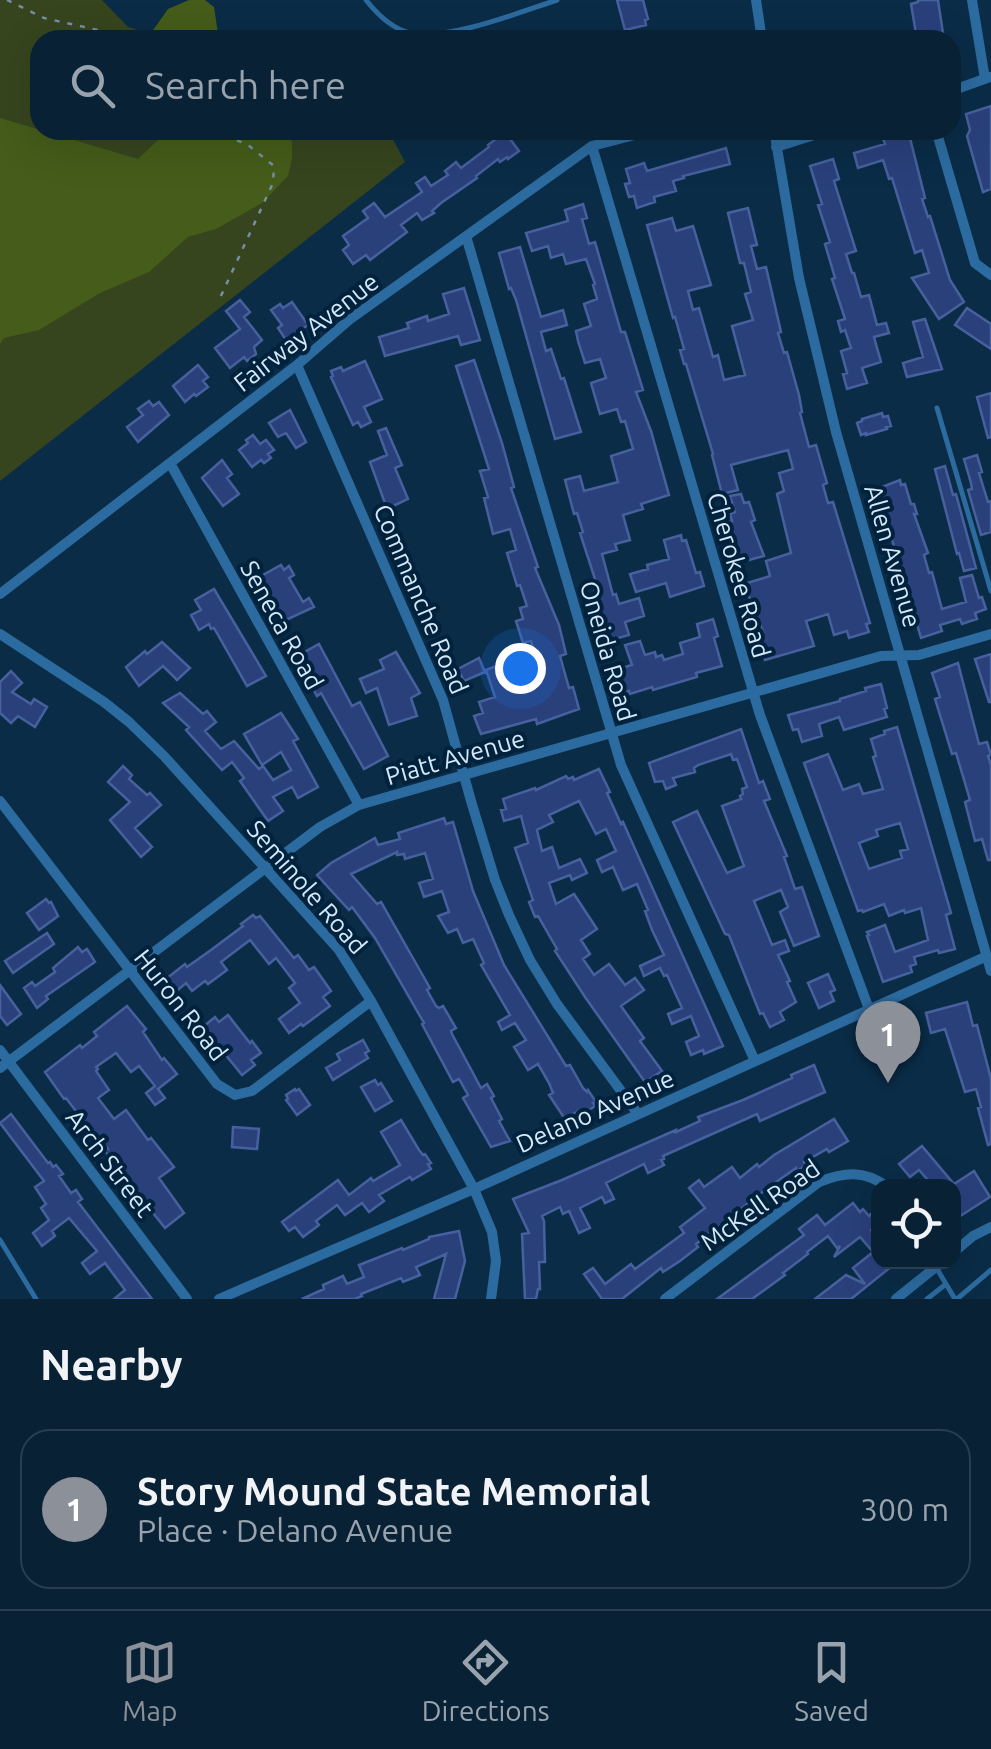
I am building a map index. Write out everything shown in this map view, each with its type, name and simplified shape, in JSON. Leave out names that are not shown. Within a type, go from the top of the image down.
[{"type":"street","points":[[756,0],[760,30]]},
{"type":"street","points":[[961,87],[988,78],[972,0]]},
{"type":"street","name":"Fairway Avenue","points":[[0,594],[350,320],[592,146],[615,140]]},
{"type":"street","name":"Allen Avenue","points":[[775,140],[814,349],[991,971]]},
{"type":"street","points":[[776,147],[798,140]]},
{"type":"street","points":[[939,140],[975,262],[991,275]]},
{"type":"street","name":"Cherokee Road","points":[[592,146],[753,692],[869,1009]]},
{"type":"street","name":"Oneida Road","points":[[466,236],[621,766],[754,1061]]},
{"type":"street","name":"Commanche Road","points":[[297,364],[443,700],[495,880],[530,960],[638,1114]]},
{"type":"street","name":"Seneca Road","points":[[170,464],[359,806]]},
{"type":"street","name":"Seminole Road","points":[[0,634],[129,722],[339,950],[474,1188],[492,1232],[496,1261],[491,1299]]},
{"type":"street","name":"Piatt Avenue","points":[[4,1065],[320,828],[359,806],[881,656],[919,655],[991,634]]},
{"type":"street","name":"Huron Road","points":[[0,801],[217,1084],[235,1095],[252,1092],[371,1002]]},
{"type":"street","name":"Delano Avenue","points":[[218,1299],[987,956]]},
{"type":"street","name":"Arch Street","points":[[0,1050],[4,1065],[187,1299]]},
{"type":"street","name":"McKell Road","points":[[665,1299],[820,1182],[837,1174],[856,1173],[876,1179]]},
{"type":"street","points":[[961,1246],[991,1227]]},
{"type":"street","points":[[896,1299],[932,1269]]},
{"type":"lane","points":[[366,0],[384,20],[404,30]]},
{"type":"lane","points":[[459,30],[557,0]]},
{"type":"lane","points":[[937,408],[991,591]]},
{"type":"lane","points":[[0,1240],[36,1299]]},
{"type":"lane","points":[[940,1269],[956,1299],[991,1270]]},
{"type":"lane","points":[[927,1299],[946,1284]]},
{"type":"path","points":[[7,0],[44,18],[98,30]]},
{"type":"path","points":[[220,298],[272,182],[274,166],[236,140]]},
{"type":"green space","points":[[0,0],[102,0],[128,27],[138,30],[30,30],[30,140],[393,140],[405,162],[0,481]]},
{"type":"green space","points":[[189,0],[205,0],[214,7],[217,30],[153,30],[168,9]]},
{"type":"green space","points":[[0,118],[30,127],[30,140],[74,140],[138,159],[158,140],[292,141],[288,176],[262,203],[216,229],[188,237],[149,272],[100,293],[39,330],[4,338],[0,344]]},
{"type":"building","points":[[617,0],[643,0],[646,25],[625,30]]},
{"type":"building","points":[[938,0],[942,30],[915,30],[911,4]]},
{"type":"building","points":[[991,106],[991,189],[983,192],[967,136],[970,130],[966,114]]},
{"type":"building","points":[[495,140],[511,140],[519,151],[508,159],[498,159],[441,203],[434,213],[422,220],[417,213],[401,225],[407,232],[370,260],[366,255],[353,264],[343,250],[349,245],[343,236],[368,218],[363,211],[374,203],[385,217],[422,192],[416,183],[425,177],[431,186],[448,175],[445,171],[456,162],[461,168]]},
{"type":"building","points":[[884,140],[910,140],[925,198],[922,199],[950,280],[964,302],[939,319],[912,278],[929,273],[922,250],[915,253],[883,160],[858,168],[854,153],[885,144]]},
{"type":"building","points":[[726,148],[730,164],[673,181],[676,191],[654,197],[655,202],[637,208],[634,196],[629,197],[626,169],[644,163],[647,171]]},
{"type":"building","points":[[833,159],[839,179],[834,181],[856,251],[846,254],[852,273],[861,297],[869,295],[877,325],[886,323],[889,333],[874,337],[881,362],[862,368],[867,383],[847,389],[841,351],[851,348],[838,321],[845,319],[832,279],[835,278],[825,244],[830,242],[810,166]]},
{"type":"building","points":[[583,204],[587,218],[582,219],[589,244],[595,242],[621,332],[625,332],[643,390],[636,392],[669,495],[623,515],[630,540],[615,544],[617,550],[602,554],[619,604],[639,598],[644,616],[625,622],[629,635],[608,641],[580,533],[583,532],[565,480],[580,476],[584,491],[618,482],[611,456],[633,449],[617,409],[600,414],[591,383],[606,378],[600,359],[585,363],[578,341],[576,331],[591,326],[584,304],[597,299],[586,259],[566,264],[563,254],[551,258],[548,246],[532,251],[526,233],[568,221],[565,210]]},
{"type":"building","points":[[748,208],[757,245],[751,246],[757,269],[766,267],[781,332],[778,333],[799,395],[809,447],[816,445],[827,483],[823,485],[828,503],[833,502],[870,623],[866,624],[869,632],[849,638],[847,631],[834,635],[828,614],[806,621],[814,646],[765,660],[757,633],[763,632],[744,584],[770,576],[766,561],[791,553],[777,494],[784,491],[779,473],[793,469],[788,450],[731,465],[738,490],[722,494],[647,225],[672,218],[676,231],[693,226],[711,285],[688,291],[693,310],[699,308],[724,380],[745,375],[732,326],[753,320],[745,294],[751,292],[728,213]]},
{"type":"building","points":[[520,247],[541,317],[563,310],[567,325],[541,332],[546,351],[551,349],[561,379],[564,378],[581,432],[555,439],[499,253]]},
{"type":"building","points":[[464,288],[480,340],[461,345],[458,336],[385,356],[379,337],[409,328],[407,323],[427,316],[428,321],[449,314],[443,294]]},
{"type":"building","points":[[240,300],[250,312],[244,317],[262,340],[254,347],[256,354],[247,361],[244,357],[230,368],[215,348],[240,329],[226,311]]},
{"type":"building","points":[[292,302],[308,325],[286,340],[278,328],[282,325],[271,310]]},
{"type":"building","points":[[967,308],[991,324],[991,349],[955,325]]},
{"type":"building","points":[[925,319],[942,369],[907,377],[903,363],[923,357],[913,322]]},
{"type":"building","points":[[474,360],[502,443],[514,487],[511,488],[538,567],[535,568],[559,625],[566,654],[560,656],[579,709],[537,724],[536,719],[481,734],[474,716],[483,713],[479,702],[495,697],[486,670],[506,662],[512,677],[531,671],[529,663],[537,661],[531,641],[523,643],[516,621],[523,619],[520,608],[527,606],[507,553],[516,550],[510,529],[493,534],[480,471],[489,469],[456,366]]},
{"type":"building","points":[[365,361],[382,399],[364,407],[371,422],[361,427],[358,422],[353,425],[331,371],[341,367],[343,371]]},
{"type":"building","points":[[198,365],[208,377],[203,381],[208,387],[185,402],[173,386]]},
{"type":"building","points":[[991,393],[991,437],[988,438],[977,397]]},
{"type":"building","points":[[149,401],[153,406],[159,402],[169,415],[138,442],[127,427],[143,415],[138,409]]},
{"type":"building","points":[[290,410],[306,442],[296,448],[286,433],[278,437],[269,423]]},
{"type":"building","points":[[882,413],[883,417],[888,416],[891,426],[861,435],[857,423]]},
{"type":"building","points":[[386,428],[402,465],[395,468],[408,499],[391,507],[386,506],[370,462],[387,455],[378,431]]},
{"type":"building","points":[[253,435],[260,444],[266,440],[274,450],[268,454],[271,458],[252,467],[239,450]]},
{"type":"building","points":[[977,455],[982,472],[979,473],[988,502],[991,501],[991,532],[981,535],[964,459]]},
{"type":"building","points":[[222,460],[232,474],[227,478],[239,494],[223,506],[202,478]]},
{"type":"building","points":[[945,466],[976,568],[964,571],[935,469]]},
{"type":"building","points":[[900,480],[914,504],[928,553],[924,555],[942,609],[966,602],[960,578],[972,575],[986,609],[975,613],[977,619],[940,625],[942,631],[921,638],[877,489]]},
{"type":"building","points":[[741,494],[744,503],[749,502],[755,520],[751,522],[764,556],[738,563],[727,522],[732,521],[730,514],[735,512],[730,496]]},
{"type":"building","points":[[681,535],[704,586],[670,597],[666,583],[636,592],[630,574],[669,559],[664,540]]},
{"type":"building","points":[[281,565],[284,570],[289,566],[294,575],[289,578],[303,602],[309,598],[314,607],[284,621],[256,579]]},
{"type":"building","points":[[214,589],[266,676],[247,686],[214,628],[209,624],[199,630],[191,615],[201,610],[195,600]]},
{"type":"building","points":[[713,619],[722,666],[653,690],[652,687],[625,692],[618,669],[632,665],[625,645],[640,641],[645,655],[655,652],[656,657],[662,655],[664,660],[683,654],[680,643],[700,637],[697,624]]},
{"type":"building","points":[[162,642],[190,668],[177,680],[163,666],[139,686],[126,667]]},
{"type":"building","points":[[319,644],[352,706],[360,702],[388,756],[364,769],[321,693],[317,696],[309,681],[314,678],[301,654]]},
{"type":"building","points":[[396,652],[420,693],[411,698],[417,716],[389,725],[377,688],[366,693],[360,679],[384,669],[380,660]]},
{"type":"building","points":[[991,654],[991,702],[989,702],[975,659]]},
{"type":"building","points":[[479,658],[485,672],[464,681],[458,669]]},
{"type":"building","points":[[958,663],[979,744],[987,742],[991,755],[991,860],[982,839],[975,841],[965,802],[970,800],[935,699],[940,697],[932,673]]},
{"type":"building","points":[[11,671],[22,683],[12,692],[31,704],[34,699],[47,707],[35,727],[18,716],[11,723],[0,713],[0,682]]},
{"type":"building","points":[[881,684],[887,717],[844,730],[839,717],[819,724],[822,736],[802,742],[798,729],[793,730],[788,715],[840,701]]},
{"type":"building","points":[[180,693],[216,722],[205,731],[221,749],[234,741],[273,780],[291,770],[281,752],[262,765],[244,734],[281,713],[298,739],[293,741],[318,787],[298,798],[292,787],[273,797],[283,811],[268,821],[240,781],[244,778],[232,762],[222,770],[186,730],[189,727],[163,703]]},
{"type":"building","points":[[897,727],[951,913],[946,915],[955,949],[914,957],[912,972],[883,982],[867,932],[885,925],[895,952],[928,940],[921,908],[889,916],[884,904],[858,911],[804,763],[828,754],[843,790],[859,784],[863,794],[883,789],[871,739],[885,734],[884,731]],"holes":[[[900,823],[908,849],[900,851],[902,858],[869,869],[859,843],[878,836],[876,830]]]},
{"type":"building","points":[[741,729],[759,783],[763,781],[770,799],[764,801],[787,856],[784,857],[795,889],[802,887],[819,936],[794,946],[780,912],[788,907],[781,890],[754,901],[772,945],[785,940],[789,951],[778,955],[796,1002],[780,1012],[784,1020],[770,1027],[760,1014],[729,935],[725,934],[673,822],[697,811],[727,873],[744,866],[722,806],[741,799],[742,789],[747,787],[737,759],[733,760],[731,754],[698,765],[695,772],[673,778],[676,785],[666,789],[663,781],[655,782],[649,763]]},
{"type":"building","points":[[123,766],[132,775],[129,779],[161,805],[135,828],[152,847],[141,857],[110,820],[130,802],[108,782]]},
{"type":"building","points":[[599,769],[723,1046],[691,1055],[686,1042],[699,1036],[691,1016],[672,1024],[668,1014],[682,1008],[667,975],[660,968],[644,976],[640,966],[664,955],[645,911],[648,910],[637,884],[623,890],[613,867],[602,872],[597,860],[616,851],[606,829],[596,834],[579,801],[549,815],[553,822],[537,830],[542,851],[552,847],[559,868],[580,859],[587,873],[549,883],[556,904],[574,894],[597,929],[581,940],[590,954],[583,959],[594,975],[609,964],[625,985],[635,978],[644,990],[621,1006],[662,1071],[645,1082],[555,951],[538,916],[535,917],[515,848],[528,843],[521,816],[504,821],[501,810],[506,809],[503,799],[566,776],[574,780]]},
{"type":"building","points":[[444,818],[446,824],[453,822],[473,891],[504,965],[566,1066],[570,1065],[596,1102],[583,1114],[580,1110],[565,1119],[549,1095],[553,1093],[538,1064],[528,1070],[514,1047],[526,1040],[515,1023],[502,1030],[498,1022],[510,1015],[481,965],[484,963],[473,939],[463,943],[457,929],[448,933],[438,916],[449,912],[442,891],[424,897],[419,883],[433,879],[425,853],[405,859],[404,854],[397,852],[351,874],[377,904],[381,902],[430,988],[427,990],[436,1006],[443,1006],[456,1028],[452,1034],[481,1088],[487,1084],[494,1096],[491,1098],[502,1119],[499,1121],[510,1141],[491,1147],[463,1098],[468,1095],[459,1079],[453,1082],[375,938],[352,907],[349,910],[317,875],[375,838],[378,845],[400,839],[398,833]]},
{"type":"building","points":[[46,899],[58,916],[39,930],[27,913]]},
{"type":"building","points":[[253,915],[260,916],[294,958],[298,955],[309,970],[314,967],[331,991],[323,997],[330,1006],[289,1033],[279,1019],[300,1003],[289,988],[295,983],[276,958],[269,964],[250,940],[221,962],[227,970],[208,984],[205,981],[192,991],[186,983],[172,995],[162,982],[211,950]]},
{"type":"building","points":[[47,933],[54,944],[13,973],[5,961]]},
{"type":"building","points":[[78,947],[82,952],[87,949],[95,962],[46,996],[48,999],[37,1008],[24,988],[32,982],[35,986],[55,972],[53,968]]},
{"type":"building","points":[[828,974],[835,990],[830,992],[834,1001],[819,1008],[808,983]]},
{"type":"building","points":[[0,985],[21,1014],[7,1025],[0,1016]]},
{"type":"building","points":[[967,1002],[991,1079],[988,1145],[976,1089],[965,1092],[945,1029],[931,1033],[926,1013]]},
{"type":"building","points":[[127,1006],[146,1029],[143,1032],[162,1060],[177,1074],[158,1089],[165,1098],[155,1105],[146,1093],[155,1086],[139,1066],[131,1072],[116,1053],[96,1067],[109,1090],[98,1098],[114,1119],[126,1110],[174,1167],[159,1178],[184,1213],[165,1228],[45,1072],[97,1036],[94,1032]]},
{"type":"building","points":[[228,1015],[261,1053],[251,1060],[255,1065],[242,1075],[203,1027],[215,1017],[219,1022]]},
{"type":"building","points":[[363,1040],[368,1058],[333,1080],[326,1068],[340,1060],[337,1054]]},
{"type":"building","points":[[814,1065],[825,1092],[760,1121],[757,1114],[663,1156],[664,1165],[648,1173],[644,1164],[606,1183],[614,1199],[605,1203],[602,1197],[580,1208],[590,1228],[579,1233],[569,1211],[563,1214],[560,1207],[542,1216],[545,1262],[539,1262],[540,1289],[536,1299],[525,1299],[522,1234],[529,1233],[513,1199],[676,1132],[700,1121],[698,1117]]},
{"type":"building","points":[[375,1080],[392,1101],[375,1111],[361,1087]]},
{"type":"building","points":[[295,1089],[310,1105],[297,1115],[286,1100],[286,1095]]},
{"type":"building","points":[[11,1114],[48,1163],[56,1165],[63,1174],[59,1176],[71,1193],[76,1190],[82,1199],[78,1202],[152,1299],[114,1299],[125,1290],[105,1263],[90,1274],[82,1263],[97,1251],[69,1218],[52,1231],[55,1236],[42,1246],[33,1233],[49,1220],[41,1208],[46,1204],[35,1187],[44,1181],[0,1123]]},
{"type":"building","points":[[834,1119],[848,1141],[804,1162],[806,1165],[769,1187],[680,1261],[663,1272],[661,1268],[622,1299],[602,1299],[584,1274],[593,1268],[605,1284],[631,1264],[635,1269],[684,1233],[680,1227],[705,1208],[689,1188],[699,1180],[704,1187],[732,1167],[740,1178]]},
{"type":"building","points":[[401,1120],[431,1163],[431,1169],[379,1195],[384,1201],[369,1212],[362,1203],[345,1215],[337,1205],[303,1237],[295,1227],[289,1231],[282,1222],[338,1180],[349,1195],[371,1178],[373,1181],[400,1165],[381,1132]]},
{"type":"building","points":[[233,1127],[259,1129],[257,1149],[232,1147]]},
{"type":"building","points":[[922,1146],[950,1179],[927,1179],[919,1170],[910,1177],[899,1164]]},
{"type":"building","points":[[974,1171],[990,1197],[961,1216],[961,1179]]},
{"type":"building","points":[[853,1203],[860,1212],[863,1209],[871,1214],[871,1250],[860,1237],[834,1257],[840,1246],[837,1248],[828,1236],[752,1299],[717,1299],[804,1235],[799,1229],[817,1215],[825,1225]]},
{"type":"building","points":[[459,1231],[465,1261],[455,1299],[434,1299],[446,1254],[416,1267],[420,1275],[403,1282],[401,1278],[355,1299],[302,1299],[343,1276],[347,1284],[364,1277],[359,1265],[429,1237]]},
{"type":"building","points":[[871,1254],[871,1269],[888,1269],[851,1299],[815,1299],[846,1275],[865,1284],[853,1268]]},
{"type":"place","name":"Story Mound State Memorial","points":[[888,1083]]}]
